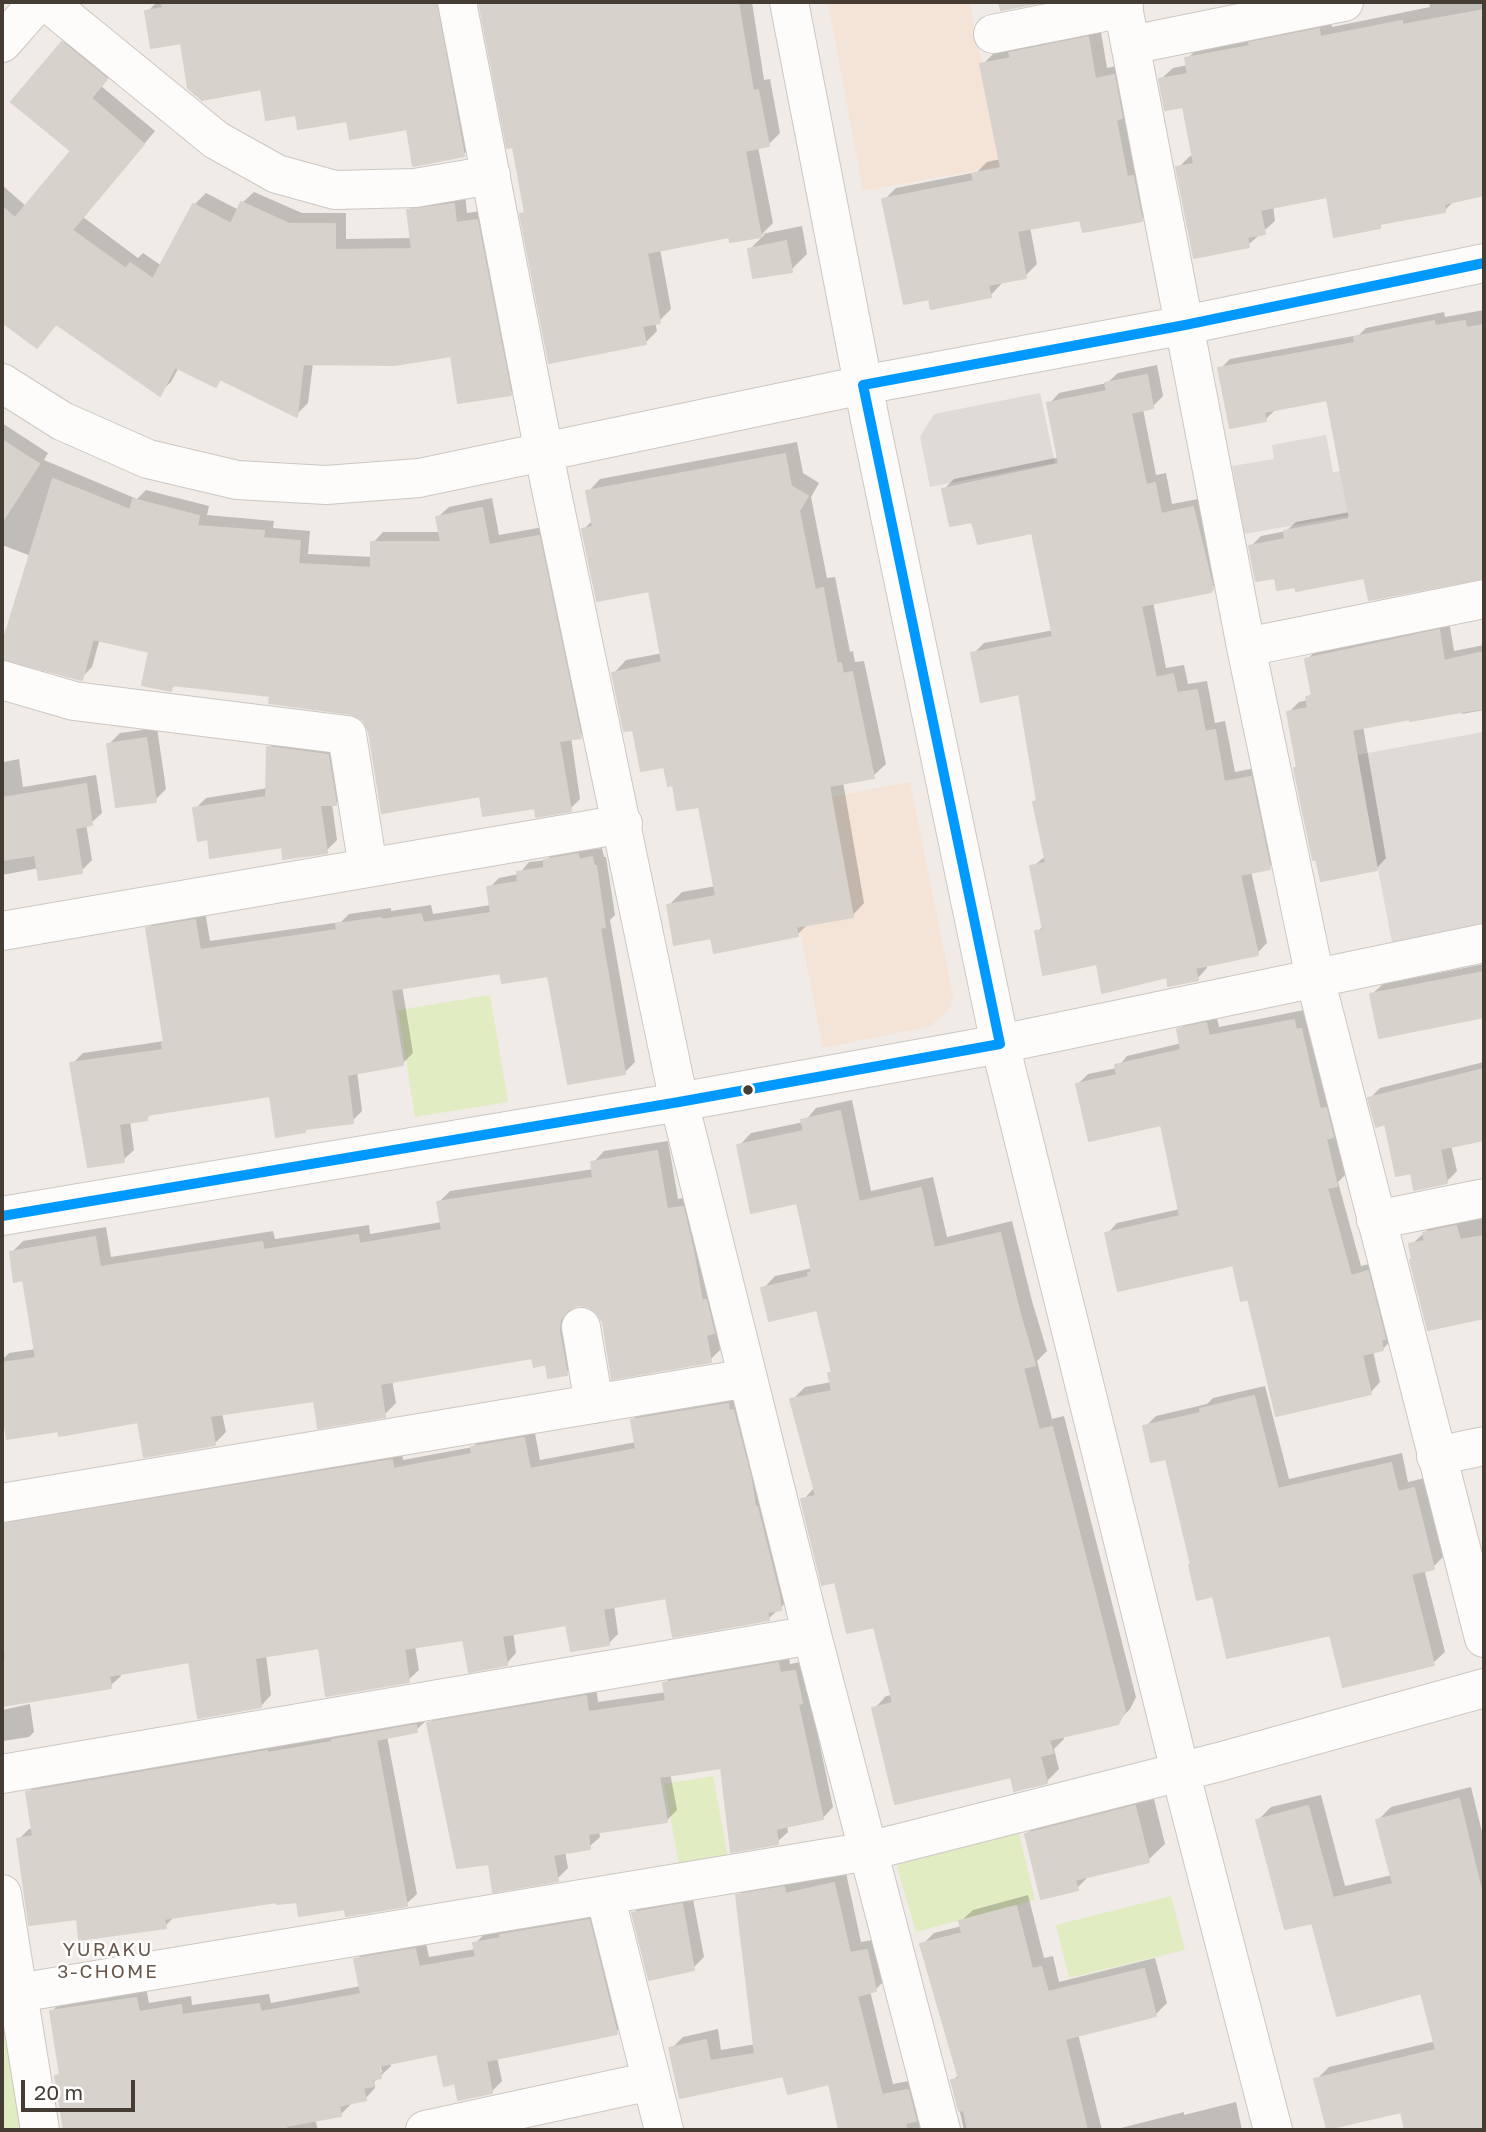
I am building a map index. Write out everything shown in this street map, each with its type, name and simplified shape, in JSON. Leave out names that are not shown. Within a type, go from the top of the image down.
[{"type":"street","points":[[2,43],[37,2]]},
{"type":"street","points":[[47,2],[216,140],[277,174],[335,190],[415,188],[491,175]]},
{"type":"street","points":[[457,2],[544,452],[679,1102],[812,1635],[941,2130]]},
{"type":"street","points":[[789,2],[863,385],[1000,1044],[1180,1771],[1273,2130]]},
{"type":"street","points":[[993,34],[1126,18],[1344,2]]},
{"type":"street","points":[[1126,18],[1246,647],[1315,978],[1484,1638]]},
{"type":"street","points":[[2,383],[62,421],[148,459],[237,480],[326,485],[419,478],[863,385],[1185,324],[1484,262]]},
{"type":"street","points":[[1246,647],[1484,599]]},
{"type":"street","points":[[2,680],[74,701],[347,735],[368,868]]},
{"type":"street","points":[[2,931],[623,824]]},
{"type":"street","points":[[2,1216],[679,1102],[1000,1044],[1484,943]]},
{"type":"street","points":[[1376,1220],[1484,1198]]},
{"type":"street","points":[[581,1328],[594,1404]]},
{"type":"street","points":[[2,1503],[748,1378]]},
{"type":"street","points":[[1436,1456],[1484,1446]]},
{"type":"street","points":[[2,1774],[812,1635]]},
{"type":"street","points":[[19,1993],[869,1851],[1180,1771],[1484,1688]]},
{"type":"street","points":[[2,1894],[40,2130]]},
{"type":"street","points":[[605,1895],[664,2130]]},
{"type":"street","points":[[425,2130],[651,2081]]},
{"type":"shaded area","points":[[828,2],[970,2],[1001,166],[863,191]]},
{"type":"shaded area","points":[[1040,393],[1055,463],[930,487],[920,437],[934,414]]},
{"type":"shaded area","points":[[1326,435],[1333,472],[1363,468],[1371,512],[1244,534],[1232,466],[1274,459],[1272,445]]},
{"type":"shaded area","points":[[1483,732],[1484,925],[1392,942],[1356,755]]},
{"type":"shaded area","points":[[910,782],[953,995],[950,1008],[931,1026],[823,1048],[776,807]]},
{"type":"green space","points":[[490,995],[508,1102],[415,1117],[398,1010]]},
{"type":"green space","points":[[713,1776],[728,1857],[679,1864],[664,1784]]},
{"type":"green space","points":[[1018,1829],[1035,1900],[916,1932],[897,1867],[906,1857]]},
{"type":"green space","points":[[2,1894],[40,2130],[2,2130]]},
{"type":"green space","points":[[1171,1896],[1185,1950],[1069,1978],[1056,1925]]},
{"type":"building","points":[[162,2],[436,2],[464,156],[413,166],[407,129],[350,139],[347,121],[298,129],[296,115],[266,120],[261,89],[202,100],[188,88],[181,43],[151,48],[145,11],[163,8]]},
{"type":"building","points":[[479,2],[738,2],[753,91],[758,90],[769,146],[745,151],[761,237],[730,242],[729,237],[647,253],[660,323],[642,326],[646,344],[549,363],[520,214],[525,213],[513,147],[507,148]]},
{"type":"building","points":[[999,2],[1043,2],[1001,10]]},
{"type":"building","points":[[1484,10],[1484,195],[1444,204],[1445,212],[1380,224],[1380,228],[1334,237],[1327,197],[1260,210],[1265,234],[1247,237],[1249,247],[1194,258],[1176,167],[1194,164],[1183,107],[1165,110],[1159,79],[1188,74],[1185,58],[1250,46],[1249,43],[1319,29],[1320,37],[1402,21],[1402,25]]},
{"type":"building","points":[[1088,37],[1095,79],[1114,75],[1122,118],[1116,120],[1127,177],[1133,176],[1142,221],[1083,232],[1080,220],[1017,231],[1026,278],[988,285],[991,297],[931,309],[929,299],[904,304],[882,199],[974,181],[972,174],[1001,168],[980,64],[1011,58],[1009,53]]},
{"type":"building","points":[[62,42],[107,79],[91,98],[144,144],[72,230],[126,269],[130,263],[153,279],[193,204],[231,224],[241,202],[289,224],[335,224],[335,250],[412,249],[407,210],[454,204],[456,223],[477,220],[511,395],[458,403],[451,356],[395,365],[303,364],[297,417],[220,379],[216,387],[175,367],[160,396],[56,324],[37,348],[2,322],[2,207],[15,218],[71,151],[11,102]]},
{"type":"building","points":[[786,241],[792,272],[753,278],[748,249]]},
{"type":"building","points":[[1434,321],[1435,326],[1465,321],[1466,328],[1484,325],[1484,578],[1369,600],[1364,578],[1296,591],[1295,587],[1277,590],[1275,578],[1256,581],[1249,546],[1285,539],[1284,531],[1350,519],[1327,400],[1264,412],[1266,421],[1230,428],[1218,368],[1355,343],[1354,337]]},
{"type":"building","points":[[1147,375],[1153,408],[1131,413],[1146,485],[1155,483],[1161,514],[1193,507],[1213,589],[1211,592],[1141,606],[1156,678],[1173,674],[1177,693],[1197,690],[1205,732],[1215,730],[1224,782],[1251,777],[1270,869],[1240,875],[1258,955],[1195,968],[1198,980],[1168,986],[1167,977],[1102,993],[1097,964],[1043,975],[1035,931],[1043,930],[1030,866],[1046,863],[1033,802],[1037,801],[1019,694],[981,702],[971,653],[1053,637],[1032,533],[978,544],[972,522],[950,526],[942,489],[1059,464],[1047,403],[1107,391],[1105,383]]},
{"type":"building","points":[[2,440],[39,464],[2,522]]},
{"type":"building","points":[[785,454],[791,486],[808,496],[799,511],[815,590],[823,588],[837,664],[841,663],[843,674],[852,672],[874,778],[829,786],[853,917],[796,927],[798,936],[714,953],[711,938],[674,945],[667,905],[716,896],[699,807],[677,810],[673,785],[668,786],[664,767],[641,771],[633,730],[624,731],[612,673],[662,662],[649,591],[597,601],[582,529],[593,527],[586,491]]},
{"type":"building","points":[[53,479],[130,510],[133,499],[199,516],[197,526],[264,531],[263,538],[300,541],[298,564],[371,568],[371,542],[441,542],[436,517],[482,508],[489,545],[539,536],[581,738],[559,741],[571,811],[536,817],[535,808],[483,816],[480,796],[382,813],[369,732],[363,720],[351,714],[269,703],[270,696],[172,685],[171,691],[142,685],[149,652],[93,639],[82,680],[2,659],[2,645]]},
{"type":"building","points":[[1439,630],[1444,661],[1484,652],[1484,708],[1352,730],[1377,870],[1321,881],[1316,859],[1313,860],[1294,768],[1297,767],[1287,712],[1308,708],[1306,697],[1312,696],[1305,659]]},
{"type":"building","points":[[146,738],[156,802],[116,807],[107,744]]},
{"type":"building","points":[[267,747],[328,755],[336,805],[320,805],[327,853],[283,859],[282,847],[210,858],[208,839],[198,841],[193,808],[266,797]]},
{"type":"building","points":[[86,784],[92,825],[75,828],[82,873],[39,880],[35,855],[2,860],[2,798]]},
{"type":"building","points":[[578,854],[579,860],[592,857],[596,866],[605,927],[600,928],[625,1074],[568,1084],[548,976],[502,983],[500,973],[391,990],[403,1065],[347,1075],[353,1123],[305,1129],[305,1132],[276,1137],[270,1096],[147,1115],[147,1120],[119,1124],[124,1162],[88,1167],[70,1063],[163,1050],[146,928],[195,920],[200,950],[337,930],[336,924],[381,918],[421,914],[423,923],[491,913],[487,887],[518,882],[517,872],[544,868],[544,860]]},
{"type":"building","points":[[1484,972],[1484,1017],[1379,1038],[1370,994]]},
{"type":"building","points":[[1294,1020],[1296,1030],[1301,1029],[1320,1109],[1326,1108],[1333,1137],[1326,1139],[1337,1186],[1327,1188],[1351,1276],[1368,1271],[1385,1339],[1381,1339],[1383,1350],[1362,1355],[1371,1394],[1276,1416],[1248,1299],[1241,1301],[1233,1265],[1118,1291],[1105,1233],[1180,1216],[1161,1125],[1089,1141],[1076,1084],[1117,1075],[1115,1065],[1181,1050],[1177,1029],[1206,1023],[1209,1036]]},
{"type":"building","points":[[1484,1069],[1484,1140],[1440,1149],[1447,1183],[1414,1190],[1411,1173],[1396,1176],[1385,1124],[1376,1127],[1368,1098]]},
{"type":"building","points":[[840,1111],[859,1202],[921,1188],[934,1248],[1000,1233],[1035,1365],[1023,1368],[1039,1430],[1052,1427],[1125,1711],[1118,1724],[1049,1740],[1053,1753],[1040,1756],[1047,1783],[1014,1791],[1011,1777],[895,1804],[872,1708],[893,1703],[874,1627],[847,1633],[835,1582],[822,1585],[801,1499],[816,1496],[790,1399],[832,1391],[828,1373],[832,1373],[817,1310],[769,1321],[761,1288],[809,1277],[808,1273],[812,1272],[797,1203],[751,1213],[737,1145],[804,1131],[801,1120]]},
{"type":"building","points":[[657,1151],[667,1209],[683,1207],[702,1301],[706,1300],[714,1333],[706,1335],[711,1362],[612,1379],[603,1323],[598,1314],[589,1307],[578,1305],[568,1310],[560,1320],[559,1331],[567,1375],[548,1378],[546,1364],[534,1367],[532,1358],[380,1384],[385,1417],[318,1428],[314,1401],[210,1416],[215,1445],[144,1457],[138,1422],[59,1436],[58,1431],[7,1439],[2,1404],[2,1363],[36,1358],[23,1280],[14,1282],[10,1252],[95,1237],[100,1267],[262,1242],[264,1250],[358,1235],[359,1244],[442,1230],[437,1202],[593,1178],[591,1162]]},
{"type":"building","points":[[1456,1226],[1460,1240],[1484,1236],[1484,1318],[1428,1330],[1410,1260],[1409,1244],[1425,1241],[1423,1233]]},
{"type":"building","points":[[1254,1396],[1278,1489],[1391,1463],[1398,1492],[1414,1488],[1434,1569],[1411,1574],[1434,1665],[1343,1687],[1330,1635],[1227,1658],[1213,1596],[1197,1600],[1166,1459],[1151,1462],[1143,1426],[1201,1413],[1200,1409]]},
{"type":"building","points":[[728,1404],[729,1411],[733,1410],[779,1595],[781,1610],[767,1612],[769,1620],[673,1637],[666,1598],[603,1609],[609,1645],[571,1651],[566,1625],[502,1636],[507,1665],[469,1672],[463,1640],[404,1649],[409,1682],[326,1696],[319,1648],[255,1658],[261,1707],[198,1718],[189,1662],[109,1676],[111,1688],[2,1706],[2,1659],[6,1659],[2,1629],[2,1524],[392,1460],[393,1469],[472,1454],[471,1447],[524,1438],[530,1469],[636,1449],[631,1420]]},
{"type":"building","points":[[778,1663],[780,1673],[795,1671],[802,1703],[798,1704],[823,1819],[776,1829],[778,1844],[731,1852],[721,1768],[659,1777],[667,1822],[588,1834],[590,1849],[553,1855],[558,1881],[493,1892],[489,1864],[457,1868],[427,1723],[586,1696],[588,1712],[666,1701],[663,1683]]},
{"type":"building","points":[[416,1725],[417,1732],[376,1740],[407,1906],[346,1916],[345,1909],[299,1916],[297,1902],[277,1902],[164,1919],[166,1928],[79,1940],[77,1919],[29,1925],[17,1839],[33,1836],[26,1792],[332,1742]]},
{"type":"building","points":[[1459,1799],[1484,1902],[1484,2130],[1405,2130],[1401,2112],[1327,2129],[1314,2079],[1436,2050],[1421,1993],[1337,2016],[1312,1923],[1285,1929],[1256,1820],[1308,1806],[1333,1898],[1393,1884],[1376,1820]]},
{"type":"building","points":[[1135,1806],[1149,1862],[1075,1880],[1078,1890],[1041,1899],[1025,1834]]},
{"type":"building","points":[[834,1883],[850,1953],[867,1950],[876,1991],[857,1996],[882,2095],[908,2090],[916,2121],[905,2123],[907,2130],[839,2130],[829,2084],[788,2094],[783,2076],[680,2098],[669,2048],[706,2040],[710,2061],[755,2054],[736,1895],[784,1887],[785,1894]]},
{"type":"building","points":[[682,1904],[694,1970],[649,1980],[632,1913]]},
{"type":"building","points":[[1016,1906],[1032,1969],[1041,1967],[1048,1992],[1144,1969],[1156,2016],[1065,2039],[1087,2130],[968,2130],[964,2110],[959,2111],[951,2080],[959,2079],[920,1944],[962,1933],[959,1921]]},
{"type":"building","points":[[589,1920],[617,2034],[486,2061],[492,2093],[458,2100],[455,2083],[444,2086],[437,2054],[379,2066],[381,2078],[372,2080],[373,2086],[363,2088],[366,2100],[339,2106],[341,2116],[286,2126],[287,2130],[64,2130],[55,2076],[60,2075],[50,2011],[136,1998],[139,2012],[181,2005],[182,2015],[259,2004],[261,2012],[361,1994],[354,1959],[415,1949],[419,1967],[476,1957],[473,1943],[501,1938],[500,1935]]},
{"type":"transit line","points":[[2,1216],[679,1102],[1000,1044],[863,385],[1185,325],[1484,263]]},
{"type":"district","name":"YURAKU 3-CHOME","points":[[108,1961]]}]
